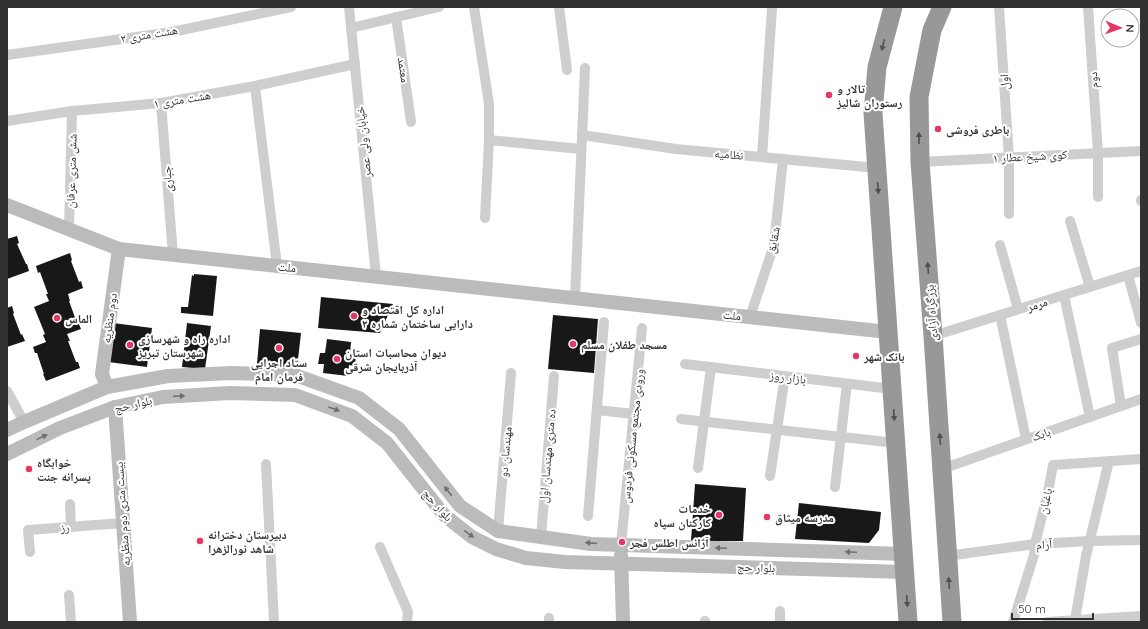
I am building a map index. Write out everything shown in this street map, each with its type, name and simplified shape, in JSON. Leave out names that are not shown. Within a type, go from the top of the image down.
[{"type":"highway","name":"بزرگراه آزادی","points":[[942,7],[932,30],[919,98],[920,162],[952,622]]},
{"type":"highway","points":[[892,8],[877,67],[873,113],[908,622]]},
{"type":"main road","name":"ملت","points":[[7,205],[119,249],[888,332]]},
{"type":"main road","name":"دوم منظریه","points":[[107,387],[102,374],[119,249]]},
{"type":"main road","name":"بلوار حج","points":[[7,430],[107,387],[168,376],[230,373],[295,375],[359,398],[399,429],[460,506],[498,531],[591,544],[878,553],[904,563]]},
{"type":"main road","points":[[312,401],[319,384]]},
{"type":"main road","name":"بلوار حج","points":[[7,454],[60,428],[115,407],[163,397],[230,393],[295,395],[352,416],[387,443],[444,515],[472,537],[496,550],[526,558],[566,562],[621,564],[879,571],[904,563]]},
{"type":"main road","name":"بیست متری دوم منظریه","points":[[115,407],[130,622]]},
{"type":"main road","points":[[621,545],[623,622]]},
{"type":"main road","points":[[878,553],[879,571]]},
{"type":"street","name":"هشت متری ۲","points":[[7,55],[172,32],[291,7]]},
{"type":"street","name":"خیابان ولی عصر","points":[[349,7],[376,276]]},
{"type":"street","points":[[351,28],[436,7]]},
{"type":"street","points":[[474,7],[489,104],[489,140],[485,218]]},
{"type":"street","points":[[559,7],[566,70]]},
{"type":"street","name":"اول","points":[[999,7],[1008,158],[1009,214]]},
{"type":"street","name":"دوم","points":[[1088,7],[1098,153],[1098,197]]},
{"type":"street","points":[[762,157],[772,9]]},
{"type":"street","name":"معتمد","points":[[396,17],[411,122]]},
{"type":"street","name":"هشت متری ۱","points":[[7,122],[72,111],[161,103],[255,86],[355,64]]},
{"type":"street","points":[[575,298],[585,68]]},
{"type":"street","points":[[255,86],[276,266]]},
{"type":"street","name":"جباری","points":[[161,103],[173,254]]},
{"type":"street","name":"شش متری عرفان","points":[[69,230],[72,111]]},
{"type":"street","name":"نظامیه","points":[[582,135],[676,149],[876,168]]},
{"type":"street","points":[[489,140],[581,149]]},
{"type":"street","name":"کوی شیخ عطار ۱","points":[[920,162],[1141,151]]},
{"type":"street","name":"شقایق","points":[[750,317],[774,245],[783,159]]},
{"type":"street","points":[[1070,221],[1090,287]]},
{"type":"street","points":[[1000,245],[1018,309]]},
{"type":"street","name":"مرمر","points":[[933,336],[1141,271]]},
{"type":"street","points":[[1128,275],[1141,323]]},
{"type":"street","points":[[1064,295],[1090,417]]},
{"type":"street","points":[[1000,315],[1026,439]]},
{"type":"street","points":[[588,516],[604,322]]},
{"type":"street","name":"ورودی مجتمع مسکونی فردوس","points":[[621,545],[642,328]]},
{"type":"street","points":[[1122,406],[1112,348],[1141,339]]},
{"type":"street","name":"بازار روز","points":[[685,364],[892,389]]},
{"type":"street","points":[[698,468],[710,368]]},
{"type":"street","name":"مهندسان دو","points":[[498,531],[511,373]]},
{"type":"street","name":"ده متری مهندسان اول","points":[[541,537],[554,376]]},
{"type":"street","points":[[770,476],[785,376]]},
{"type":"street","points":[[835,487],[847,384]]},
{"type":"street","points":[[7,391],[24,422]]},
{"type":"street","name":"بابک","points":[[942,469],[1141,399]]},
{"type":"street","points":[[597,410],[634,414]]},
{"type":"street","points":[[681,419],[896,443]]},
{"type":"street","name":"باغبان","points":[[1013,622],[1034,555],[1035,544],[1053,465],[1141,459]]},
{"type":"street","points":[[1076,620],[1086,556],[1109,461]]},
{"type":"street","points":[[266,464],[274,622]]},
{"type":"street","points":[[70,504],[71,527]]},
{"type":"street","name":"رز","points":[[30,552],[28,530],[123,523]]},
{"type":"street","name":"آرام","points":[[947,556],[1035,544],[1141,540]]},
{"type":"street","points":[[380,547],[408,612],[407,622]]},
{"type":"street","points":[[69,596],[71,622]]},
{"type":"street","points":[[780,612],[780,622]]},
{"type":"street","points":[[1053,622],[1141,616]]},
{"type":"building","points":[[17,236],[19,243],[17,244],[29,271],[7,279],[7,239]]},
{"type":"building","points":[[70,253],[71,261],[79,282],[81,281],[83,288],[68,294],[77,323],[78,322],[81,329],[67,334],[76,362],[78,362],[80,368],[46,381],[37,353],[35,353],[33,347],[46,342],[43,335],[45,334],[34,307],[49,301],[40,272],[38,273],[36,266]]},
{"type":"building","points":[[194,274],[217,276],[213,316],[181,313],[181,307],[188,307],[192,275],[194,276]]},
{"type":"building","name":"اداره کل اقتصاد و دارایی ساختمان شماره ۲","points":[[321,297],[393,304],[380,333],[318,328]]},
{"type":"building","points":[[12,306],[13,314],[21,335],[22,334],[25,341],[7,347],[7,308]]},
{"type":"building","name":"مسجد طفلان مسلم","points":[[553,315],[598,319],[594,373],[548,369]]},
{"type":"building","name":"اداره راه و شهرسازی شهرستان تبریز","points":[[113,323],[152,328],[147,367],[108,362]]},
{"type":"building","points":[[187,323],[211,326],[205,369],[182,367]]},
{"type":"building","name":"ستاد اجرایی فرمان امام","points":[[260,329],[301,333],[297,368],[257,364]]},
{"type":"building","name":"دیوان محاسبات استان آذربایجان شرقی","points":[[327,339],[351,342],[350,354],[356,354],[355,366],[349,365],[348,376],[323,373],[324,364],[318,364],[320,353],[325,353]]},
{"type":"building","name":"خدمات کارکنان سپاه","points":[[695,484],[746,488],[743,541],[691,541]]},
{"type":"building","points":[[799,503],[881,512],[879,530],[869,543],[795,539]]},
{"type":"place","name":"تالار و رستوران شالیز","points":[[829,95]]},
{"type":"place","name":"باطری فروشی","points":[[938,129]]},
{"type":"place","name":"اداره کل اقتصاد و دارایی ساختمان شماره ۲","points":[[354,316]]},
{"type":"place","name":"الماس","points":[[57,318]]},
{"type":"place","name":"مسجد طفلان مسلم","points":[[573,344]]},
{"type":"place","name":"اداره راه و شهرسازی شهرستان تبریز","points":[[130,345]]},
{"type":"place","name":"ستاد اجرایی فرمان امام","points":[[279,348]]},
{"type":"place","name":"بانک شهر","points":[[856,356]]},
{"type":"place","name":"دیوان محاسبات استان آذربایجان شرقی","points":[[337,359]]},
{"type":"place","name":"خوابگاه پسرانه جنت","points":[[29,469]]},
{"type":"place","name":"خدمات کارکنان سپاه","points":[[719,515]]},
{"type":"place","name":"مدرسه میثاق","points":[[767,517]]},
{"type":"place","name":"دبیرستان دخترانه شاهد نورالزهرا","points":[[200,541]]},
{"type":"place","name":"آژانس اطلس فجر","points":[[622,542]]}]
